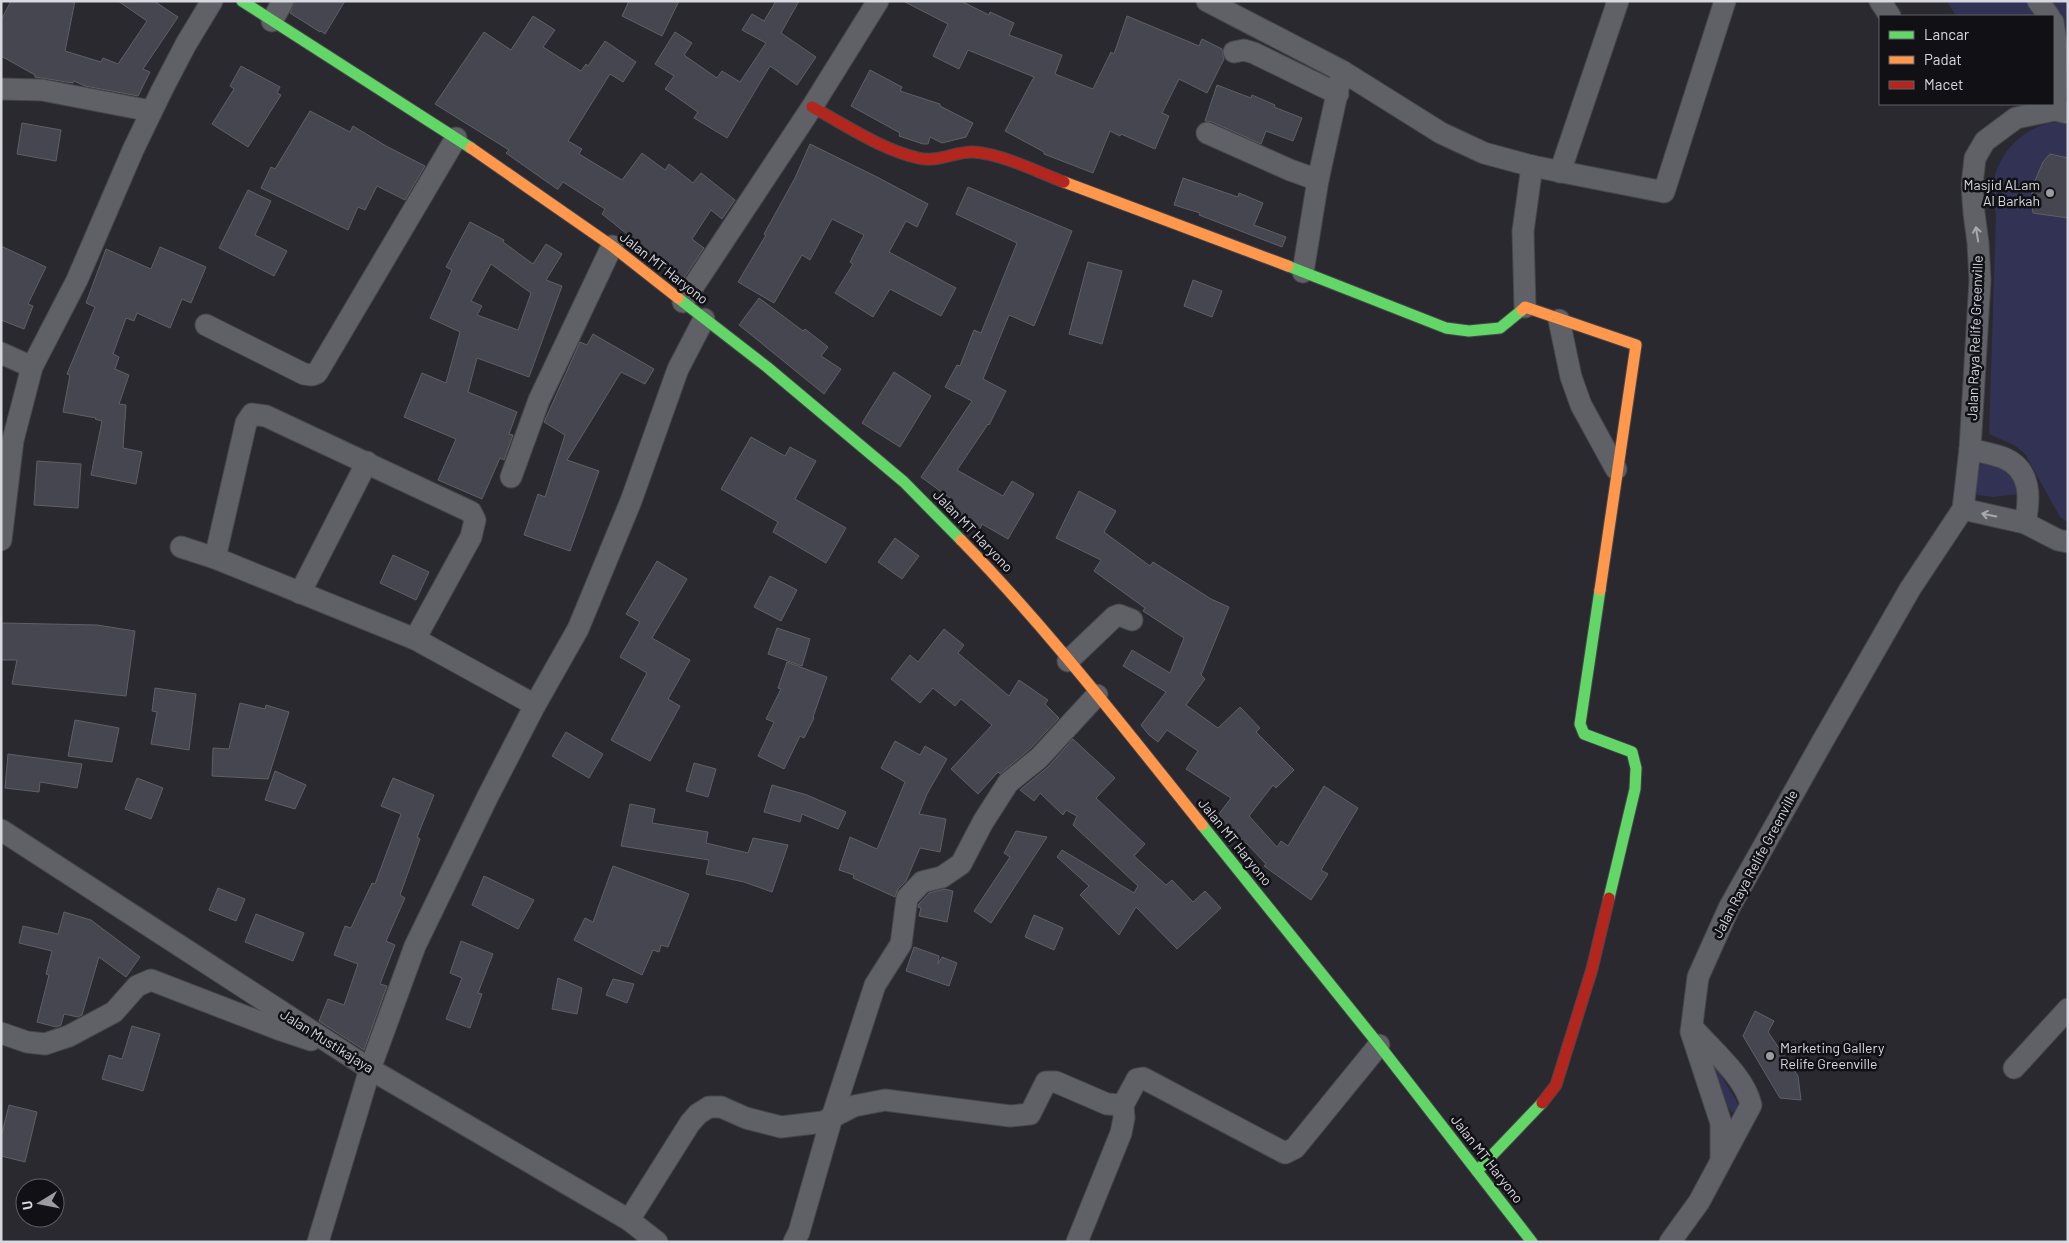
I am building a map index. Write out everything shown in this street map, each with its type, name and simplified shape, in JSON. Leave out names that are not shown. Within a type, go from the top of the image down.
[{"type":"main road","name":"Jalan MT Haryono","points":[[242,1],[456,138],[612,246],[767,367],[904,482],[1001,581],[1097,696],[1379,1045],[1532,1242]]},
{"type":"main road","points":[[812,107],[896,152],[928,160],[937,160],[972,152],[997,157],[1446,328],[1469,331],[1500,328],[1510,322],[1525,307],[1636,345],[1616,469],[1580,724],[1584,734],[1632,752],[1636,768],[1635,789],[1592,969],[1556,1085],[1538,1109],[1477,1171]]},
{"type":"street","points":[[1,540],[13,440],[32,367],[77,280],[151,111],[186,44],[212,1]]},
{"type":"street","points":[[272,21],[283,1]]},
{"type":"street","points":[[683,302],[812,107],[878,1]]},
{"type":"street","points":[[1207,1],[1342,71],[1441,133],[1484,153],[1532,166],[1664,192],[1726,1]]},
{"type":"street","points":[[1560,172],[1618,1]]},
{"type":"street","points":[[1880,1],[1889,15]]},
{"type":"street","points":[[2038,1],[2049,15]]},
{"type":"street","points":[[2055,22],[2057,48],[2056,82],[2061,111]]},
{"type":"street","points":[[1234,52],[1244,50],[1254,53],[1338,94]]},
{"type":"street","points":[[1303,272],[1318,180],[1342,71]]},
{"type":"street","points":[[1,89],[42,90],[151,111]]},
{"type":"street","name":"Jalan Raya Relife Greenville","points":[[1670,1242],[1700,1202],[1721,1162],[1721,1123],[1691,1032],[1698,977],[1729,908],[1910,589],[1963,509],[1970,449],[1980,280],[1972,185],[1975,158],[1986,141],[2016,118],[2061,111]]},
{"type":"street","points":[[1207,133],[1290,170],[1318,180]]},
{"type":"street","points":[[206,326],[277,359],[304,374],[312,375],[316,373],[456,138]]},
{"type":"street","points":[[1525,307],[1523,231],[1532,166]]},
{"type":"street","points":[[511,477],[539,400],[612,246]]},
{"type":"street","points":[[318,1242],[370,1069],[414,946],[535,706],[578,629],[631,501],[678,369],[704,319]]},
{"type":"street","points":[[1559,320],[1571,377],[1580,405],[1616,469]]},
{"type":"street","points":[[1,353],[32,367]]},
{"type":"street","points":[[215,558],[246,423],[252,414],[266,416],[471,512],[475,520],[471,537],[414,639]]},
{"type":"street","points":[[1970,449],[2006,458],[2019,470],[2029,489],[2025,523]]},
{"type":"street","points":[[300,593],[367,462]]},
{"type":"street","points":[[1963,509],[2025,523],[2058,540],[2068,542]]},
{"type":"street","points":[[181,547],[215,558],[414,639],[535,706]]},
{"type":"street","points":[[1068,661],[1114,618],[1119,615],[1132,620]]},
{"type":"street","points":[[794,1242],[799,1232],[832,1117],[875,986],[901,944],[907,898],[922,882],[942,877],[961,864],[983,822],[1008,783],[1039,758],[1097,696]]},
{"type":"street","name":"Jalan Mustikajaya","points":[[1,830],[370,1069],[629,1220],[658,1242]]},
{"type":"street","points":[[1,1033],[26,1042],[45,1044],[69,1036],[114,1012],[137,986],[151,980],[278,1029],[335,1047]]},
{"type":"street","points":[[2014,1068],[2068,1009]]},
{"type":"street","points":[[1692,1026],[1737,1077],[1748,1092],[1751,1104],[1721,1162]]},
{"type":"street","points":[[1077,1242],[1121,1133],[1124,1118],[1123,1105],[1137,1079],[1143,1078],[1285,1153],[1295,1148],[1379,1045]]},
{"type":"street","points":[[629,1220],[690,1124],[698,1114],[708,1107],[721,1107],[746,1118],[781,1127],[822,1122],[854,1106],[885,1100],[1010,1116],[1030,1114],[1046,1082],[1056,1082],[1108,1104],[1123,1105]]},
{"type":"shaded area","points":[[1947,1],[2068,1],[2068,49],[2054,48],[2054,15],[1955,15]]},
{"type":"shaded area","points":[[2068,121],[2068,523],[2060,517],[2025,454],[2014,445],[1989,434],[1996,216],[1993,196],[1994,181],[1997,170],[2008,150],[2024,134],[2045,124]]},
{"type":"shaded area","points":[[1988,462],[2011,471],[2019,494],[1993,497],[1978,495],[1974,489],[1980,465]]},
{"type":"shaded area","points":[[1711,1068],[1717,1069],[1735,1098],[1740,1110],[1731,1112],[1712,1081]]},
{"type":"building","points":[[11,1],[75,1],[65,51],[101,62],[103,58],[118,64],[147,21],[118,1],[154,1],[178,17],[143,69],[150,72],[138,96],[85,86],[74,81],[73,83],[35,77],[35,75],[1,56],[1,20]]},
{"type":"building","points":[[295,1],[345,1],[325,34],[290,13]]},
{"type":"building","points":[[629,1],[679,1],[662,36],[622,16]]},
{"type":"building","points":[[776,1],[799,1],[781,33],[816,57],[797,85],[770,66],[727,138],[694,118],[698,112],[665,89],[674,76],[655,64],[675,32],[692,43],[684,55],[717,78],[722,71],[740,82],[766,43],[742,30],[752,14],[764,21]]},
{"type":"building","points":[[903,1],[961,1],[989,15],[990,12],[1014,23],[1009,35],[1062,55],[1055,74],[1093,89],[1111,52],[1114,54],[1127,16],[1199,46],[1202,39],[1222,49],[1224,59],[1207,93],[1179,79],[1162,113],[1169,116],[1155,149],[1110,131],[1093,173],[1044,154],[1044,152],[1005,131],[1034,77],[968,50],[959,69],[933,56],[948,24]]},
{"type":"building","points":[[533,16],[555,30],[543,47],[581,71],[586,64],[588,66],[605,41],[636,62],[623,82],[610,74],[568,141],[582,149],[579,154],[622,180],[642,153],[665,170],[669,164],[693,183],[701,173],[735,200],[722,219],[711,210],[692,239],[704,248],[682,281],[625,236],[627,234],[602,214],[605,209],[563,182],[557,189],[506,153],[509,150],[435,104],[484,32],[511,50]]},
{"type":"building","points":[[241,66],[280,87],[277,93],[281,95],[248,147],[212,124],[234,89],[230,86]]},
{"type":"building","points":[[870,70],[902,87],[900,91],[940,104],[940,106],[973,123],[966,137],[942,143],[930,137],[928,144],[923,144],[899,136],[900,133],[851,106]]},
{"type":"building","points":[[1217,85],[1251,98],[1252,95],[1275,105],[1274,107],[1302,118],[1293,141],[1266,131],[1261,144],[1212,122],[1205,121]]},
{"type":"building","points":[[310,111],[350,132],[353,126],[425,166],[405,200],[377,186],[365,210],[358,207],[348,230],[261,188],[271,167],[275,169]]},
{"type":"building","points":[[22,123],[61,130],[56,161],[17,154]]},
{"type":"building","points":[[810,144],[928,204],[917,227],[906,221],[889,252],[956,288],[941,316],[890,289],[873,317],[835,293],[853,264],[850,262],[864,235],[832,219],[810,260],[802,255],[774,303],[738,282],[766,235],[764,234],[795,178]]},
{"type":"building","name":"Masjid ALam Al Barkah","points":[[2050,154],[2068,158],[2068,218],[2033,213],[2031,201],[2033,185],[2043,162]]},
{"type":"building","points":[[1183,178],[1238,197],[1239,193],[1263,203],[1254,225],[1286,237],[1282,247],[1199,215],[1200,213],[1174,205]]},
{"type":"building","points":[[968,187],[1072,231],[1034,326],[1009,315],[983,379],[1006,391],[989,425],[957,470],[1003,496],[1012,481],[1034,494],[1008,539],[982,524],[980,529],[961,518],[950,507],[954,501],[921,477],[972,401],[945,387],[957,365],[960,366],[974,330],[981,333],[1017,243],[956,214]]},
{"type":"building","points":[[248,190],[271,201],[255,235],[287,251],[274,276],[219,248]]},
{"type":"building","points":[[470,222],[504,240],[503,242],[533,264],[546,244],[562,254],[546,280],[562,286],[529,377],[477,358],[468,392],[517,412],[509,434],[513,435],[504,460],[500,458],[482,499],[438,480],[456,439],[404,417],[422,373],[446,383],[460,332],[430,318],[452,270],[446,267]],"holes":[[[491,264],[531,293],[518,330],[477,315],[482,306],[471,301]]]},
{"type":"building","points":[[1,246],[46,267],[28,304],[33,306],[24,329],[1,320]]},
{"type":"building","points":[[160,247],[206,267],[191,303],[182,299],[170,328],[137,313],[134,321],[126,318],[113,354],[119,357],[115,369],[129,375],[119,404],[126,405],[123,448],[142,452],[136,484],[91,475],[102,421],[96,418],[63,412],[70,375],[67,374],[95,307],[86,303],[106,249],[151,269]]},
{"type":"building","points":[[1088,262],[1122,271],[1102,344],[1069,334]]},
{"type":"building","points":[[1193,280],[1222,291],[1212,317],[1184,306]]},
{"type":"building","points":[[759,298],[828,347],[821,356],[841,369],[824,394],[739,325]]},
{"type":"building","points":[[593,334],[654,369],[645,384],[621,372],[567,460],[599,471],[570,551],[524,535],[538,494],[545,497],[565,435],[544,422],[580,342],[587,345]]},
{"type":"building","points":[[894,372],[931,396],[900,447],[862,423]]},
{"type":"building","points":[[751,437],[785,456],[790,447],[816,461],[795,499],[846,528],[826,563],[773,532],[778,522],[721,489]]},
{"type":"building","points":[[37,461],[81,464],[78,508],[34,505]]},
{"type":"building","points":[[1079,491],[1116,511],[1104,532],[1150,566],[1153,562],[1211,599],[1229,607],[1201,675],[1205,679],[1186,705],[1218,728],[1240,707],[1260,728],[1256,732],[1294,770],[1276,788],[1273,785],[1249,816],[1277,847],[1281,841],[1288,846],[1324,786],[1358,808],[1321,870],[1328,874],[1311,900],[1264,866],[1266,864],[1247,844],[1216,818],[1231,798],[1186,769],[1198,751],[1167,730],[1158,742],[1141,725],[1166,692],[1123,666],[1132,650],[1170,673],[1184,638],[1143,611],[1145,608],[1094,571],[1101,560],[1056,538]]},
{"type":"building","points":[[895,538],[919,556],[902,579],[878,562]]},
{"type":"building","points":[[393,555],[429,572],[416,600],[380,583]]},
{"type":"building","points":[[657,561],[687,579],[652,638],[690,660],[668,699],[680,706],[650,761],[611,740],[647,673],[620,657],[640,622],[626,614]]},
{"type":"building","points":[[770,576],[797,590],[781,621],[754,607]]},
{"type":"building","points":[[1,623],[97,625],[135,631],[126,696],[12,684],[17,660],[1,660]]},
{"type":"building","points":[[777,628],[810,639],[802,666],[768,654]]},
{"type":"building","points":[[944,629],[964,645],[958,653],[1009,696],[1019,680],[1048,700],[1045,704],[1059,718],[1030,749],[1000,774],[998,772],[978,794],[951,769],[992,725],[961,699],[955,706],[933,688],[920,703],[891,679],[910,655],[918,662]]},
{"type":"building","points":[[787,662],[827,677],[814,718],[804,738],[800,736],[784,769],[758,756],[774,722],[766,719],[781,689],[778,688]]},
{"type":"building","points":[[155,688],[196,694],[189,750],[151,744],[157,712],[152,711]]},
{"type":"building","points":[[240,703],[265,709],[266,705],[289,712],[268,779],[212,776],[213,748],[229,749]]},
{"type":"building","points":[[75,720],[119,728],[112,762],[68,756]]},
{"type":"building","points":[[566,732],[603,754],[589,778],[552,756]]},
{"type":"building","points":[[1073,739],[1115,778],[1096,798],[1145,844],[1134,856],[1166,885],[1172,880],[1193,902],[1205,891],[1221,908],[1177,949],[1136,907],[1119,935],[1080,895],[1089,886],[1057,857],[1062,850],[1134,893],[1138,886],[1073,825],[1077,816],[1066,810],[1063,815],[1040,793],[1034,801],[1020,790],[1048,767]]},
{"type":"building","points":[[895,741],[920,755],[925,746],[947,759],[927,794],[919,814],[946,819],[940,852],[920,848],[906,881],[898,889],[895,897],[853,878],[854,875],[839,870],[850,837],[877,849],[905,782],[881,768]]},
{"type":"building","points":[[8,754],[82,764],[77,788],[40,782],[39,792],[5,788]]},
{"type":"building","points":[[694,763],[716,769],[708,797],[686,791]]},
{"type":"building","points":[[275,771],[306,785],[295,809],[265,800]]},
{"type":"building","points":[[137,778],[163,788],[151,819],[125,809]]},
{"type":"building","points":[[393,778],[434,795],[417,837],[420,839],[400,895],[405,898],[386,941],[395,945],[380,984],[387,986],[364,1050],[319,1021],[328,999],[344,1005],[358,964],[334,955],[345,926],[351,928],[372,883],[375,884],[401,814],[381,806]]},
{"type":"building","points":[[772,785],[807,795],[846,812],[838,829],[802,814],[800,822],[764,812]]},
{"type":"building","points":[[630,804],[655,809],[652,823],[708,832],[706,843],[748,853],[753,838],[788,845],[772,892],[744,882],[706,874],[709,860],[621,846]]},
{"type":"building","points":[[1016,831],[1047,837],[991,923],[974,911],[1010,857],[1004,853]]},
{"type":"building","points":[[613,866],[689,894],[668,947],[661,945],[659,952],[653,950],[642,975],[574,940],[585,918],[593,922]]},
{"type":"building","points":[[484,876],[534,900],[518,929],[472,905]]},
{"type":"building","points":[[218,888],[245,899],[236,921],[209,910]]},
{"type":"building","points":[[944,889],[953,891],[947,922],[919,916],[921,908],[918,907],[919,904],[929,893]]},
{"type":"building","points":[[64,912],[91,920],[140,957],[126,977],[99,957],[82,1015],[78,1017],[64,1014],[61,1025],[56,1027],[37,1022],[49,975],[46,974],[52,951],[19,943],[23,926],[58,934]]},
{"type":"building","points":[[256,914],[304,933],[293,961],[245,942]]},
{"type":"building","points":[[1034,915],[1063,928],[1054,950],[1025,937]]},
{"type":"building","points":[[461,941],[493,954],[478,993],[482,994],[470,1028],[446,1019],[462,978],[450,973]]},
{"type":"building","points":[[914,947],[939,956],[938,964],[942,957],[957,963],[949,986],[906,971]]},
{"type":"building","points":[[558,978],[582,988],[577,1014],[552,1009]]},
{"type":"building","points":[[613,979],[634,984],[627,1003],[606,995]]},
{"type":"building","name":"Marketing Gallery Relife Greenville","points":[[1755,1011],[1774,1021],[1768,1032],[1798,1076],[1801,1100],[1780,1098],[1743,1036]]},
{"type":"building","points":[[132,1026],[160,1034],[143,1091],[102,1079],[109,1055],[122,1059]]},
{"type":"building","points":[[9,1105],[37,1112],[25,1162],[1,1156],[1,1137]]},
{"type":"traffic: fast","points":[[242,1],[471,148]]},
{"type":"traffic: fast","points":[[1288,266],[1446,328],[1469,331],[1500,328],[1522,310]]},
{"type":"traffic: fast","points":[[678,298],[767,367],[904,482],[961,540]]},
{"type":"traffic: fast","points":[[1600,590],[1580,724],[1584,734],[1632,752],[1636,768],[1635,789],[1609,898]]},
{"type":"traffic: fast","points":[[1202,825],[1379,1045],[1532,1242]]},
{"type":"traffic: fast","points":[[1477,1171],[1542,1103]]},
{"type":"traffic: slow","points":[[471,148],[612,246],[678,298]]},
{"type":"traffic: slow","points":[[1064,182],[1288,266]]},
{"type":"traffic: slow","points":[[1522,310],[1525,307],[1636,345],[1600,590]]},
{"type":"traffic: slow","points":[[961,540],[1055,644],[1202,825]]},
{"type":"traffic: jam","points":[[812,107],[877,143],[904,154],[926,159],[967,152],[986,154],[997,156],[1064,182]]},
{"type":"traffic: jam","points":[[1542,1103],[1556,1085],[1592,969],[1609,898]]},
{"type":"place","name":"Masjid ALam Al Barkah","points":[[2050,193]]},
{"type":"place","name":"Marketing Gallery Relife Greenville","points":[[1770,1056]]}]
